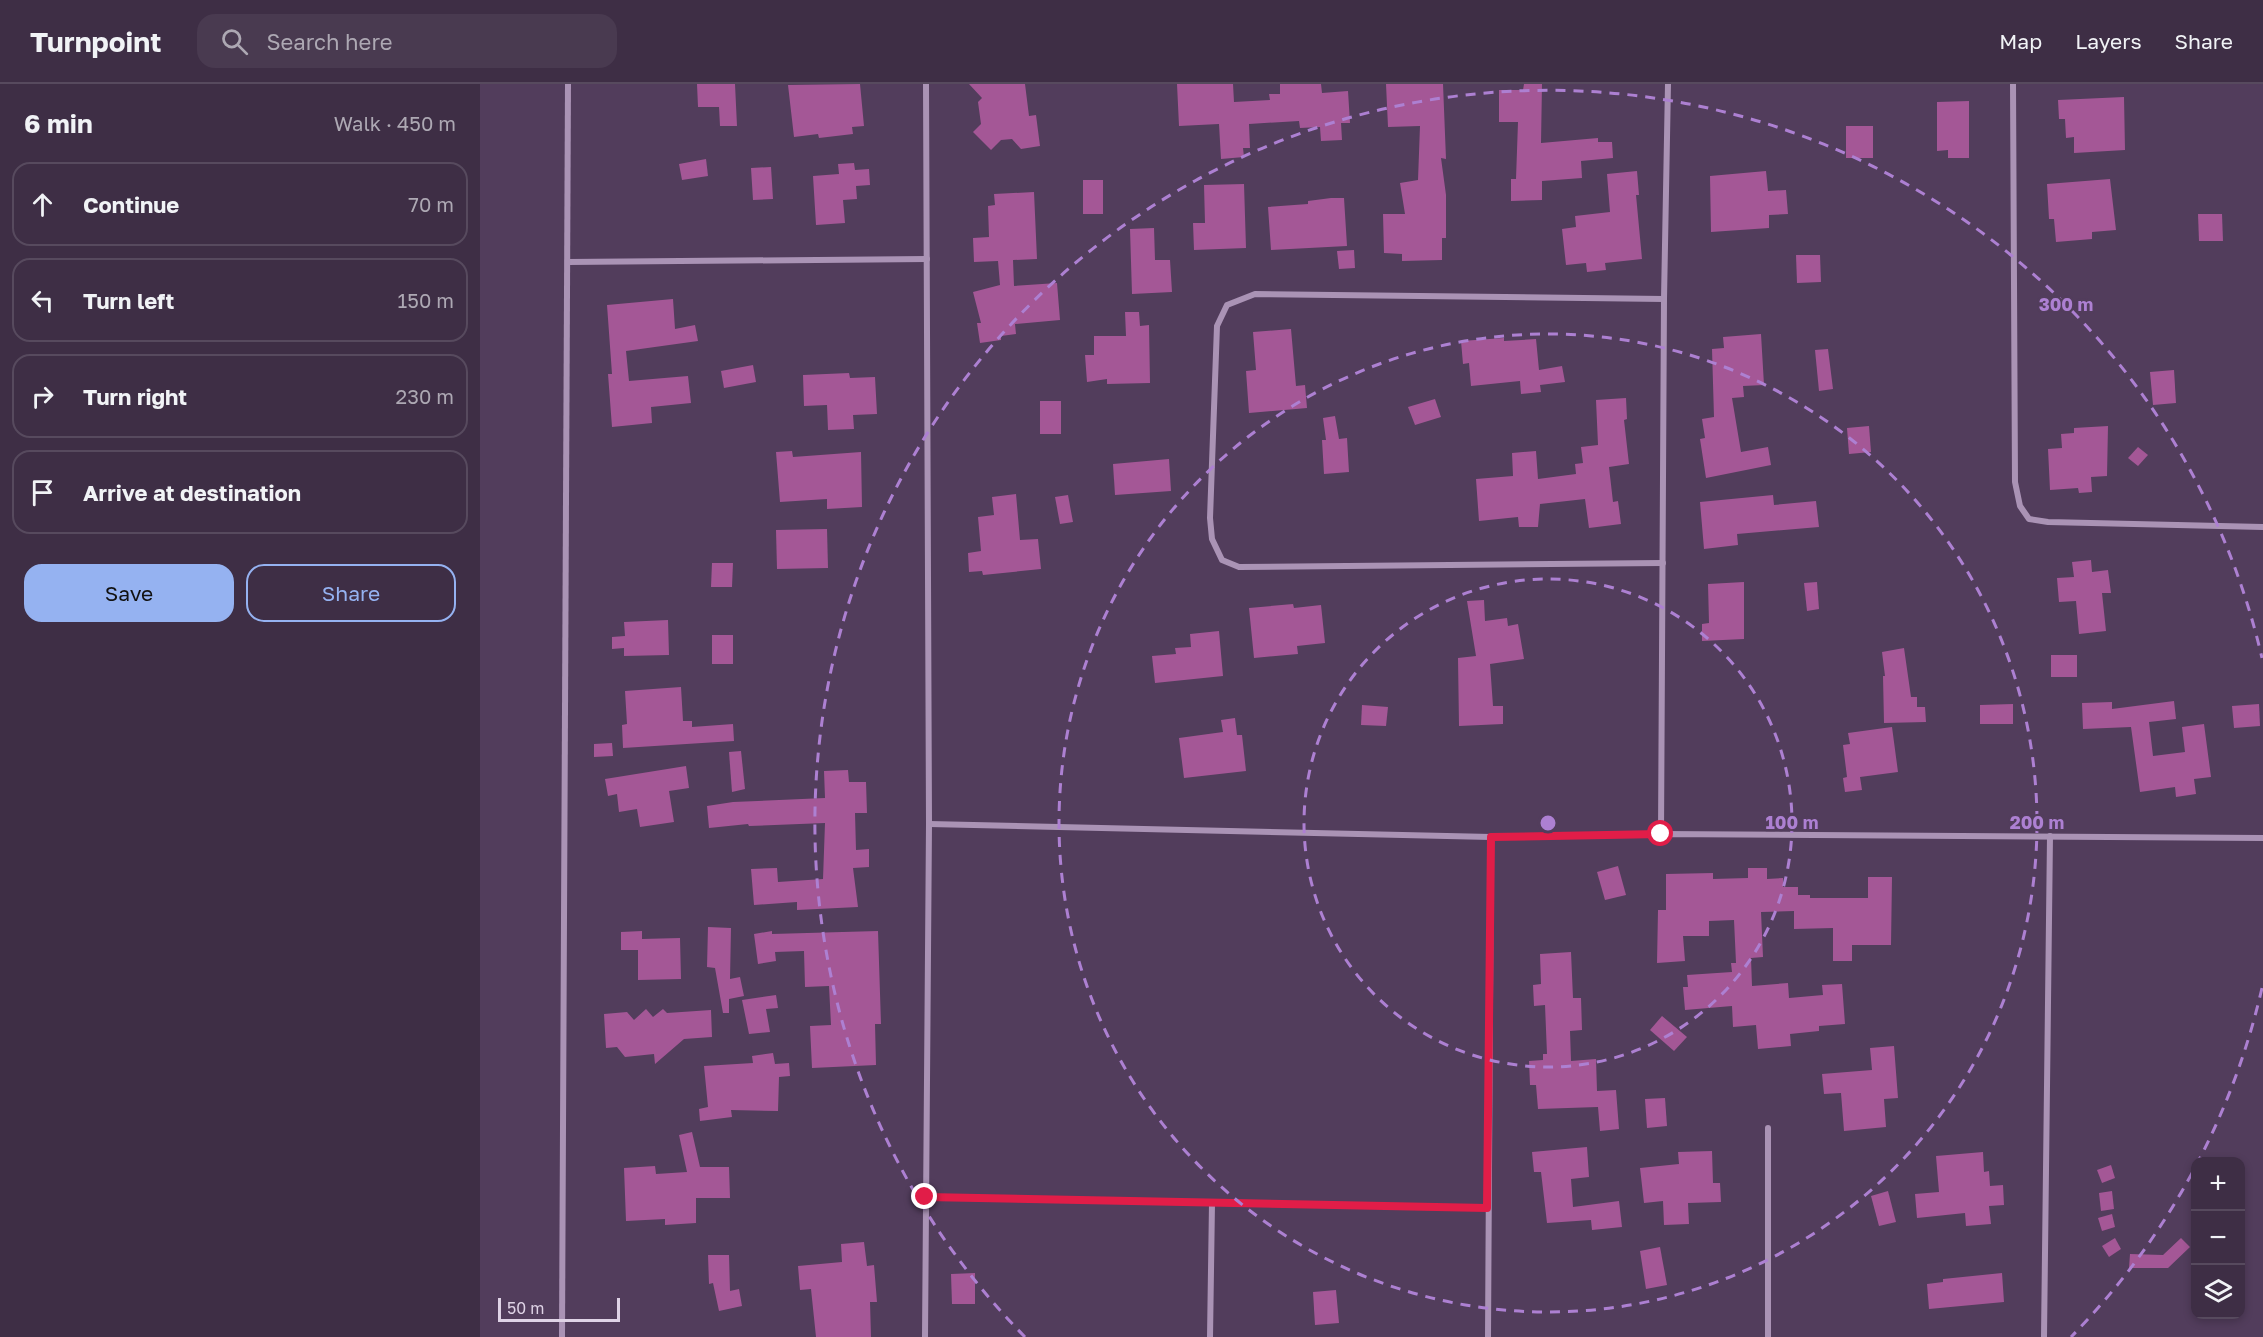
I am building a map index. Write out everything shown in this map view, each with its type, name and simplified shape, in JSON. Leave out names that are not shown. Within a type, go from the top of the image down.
[{"type":"street","points":[[562,1337],[568,84]]},
{"type":"street","points":[[925,1337],[929,824],[926,84]]},
{"type":"street","points":[[1661,834],[1664,299],[1668,84]]},
{"type":"street","points":[[2013,84],[2015,482],[2020,506],[2029,519],[2048,522],[2263,527]]},
{"type":"street","points":[[568,262],[927,260]]},
{"type":"street","points":[[1663,563],[1239,567],[1222,560],[1212,539],[1210,518],[1217,326],[1227,305],[1255,294],[1664,299]]},
{"type":"street","points":[[929,824],[1491,837],[1661,834],[2263,838]]},
{"type":"street","points":[[2044,1337],[2050,836]]},
{"type":"street","points":[[1488,1337],[1491,837]]},
{"type":"street","points":[[1768,1128],[1768,1337]]},
{"type":"street","points":[[925,1197],[1487,1208]]},
{"type":"street","points":[[1210,1337],[1212,1203]]},
{"type":"building","points":[[697,84],[735,84],[737,126],[720,126],[719,107],[698,107]]},
{"type":"building","points":[[860,84],[864,126],[852,127],[853,134],[819,138],[818,134],[794,137],[788,85]]},
{"type":"building","points":[[969,84],[1025,84],[1029,116],[1036,115],[1040,146],[1021,149],[1012,139],[1001,140],[991,150],[973,132],[981,124],[978,102],[982,98]]},
{"type":"building","points":[[1177,84],[1233,84],[1234,102],[1270,100],[1269,94],[1280,94],[1280,84],[1321,84],[1322,93],[1348,91],[1350,123],[1341,123],[1342,140],[1321,141],[1320,127],[1300,128],[1299,121],[1249,124],[1250,148],[1243,148],[1244,157],[1221,159],[1219,124],[1179,126]]},
{"type":"building","points":[[1386,84],[1443,84],[1446,159],[1441,158],[1446,195],[1446,238],[1442,238],[1442,260],[1402,261],[1402,254],[1384,253],[1383,214],[1405,214],[1400,183],[1418,180],[1420,126],[1388,127]]},
{"type":"building","points":[[1524,84],[1542,84],[1541,143],[1598,138],[1598,142],[1612,142],[1613,158],[1581,161],[1582,178],[1542,181],[1542,200],[1511,201],[1511,179],[1516,179],[1518,122],[1499,122],[1499,90],[1523,90]]},
{"type":"building","points":[[2124,97],[2125,150],[2074,153],[2074,137],[2066,138],[2065,119],[2059,119],[2058,100]]},
{"type":"building","points":[[1969,101],[1969,158],[1948,158],[1948,150],[1937,151],[1937,102]]},
{"type":"building","points":[[1846,126],[1873,126],[1873,158],[1846,158]]},
{"type":"building","points":[[706,159],[708,176],[682,180],[679,164]]},
{"type":"building","points":[[854,163],[855,170],[869,169],[870,185],[856,186],[857,199],[843,200],[845,223],[816,225],[813,176],[839,174],[838,164]]},
{"type":"building","points":[[771,167],[773,199],[753,200],[751,168]]},
{"type":"building","points":[[1637,171],[1639,195],[1636,195],[1642,259],[1605,263],[1606,270],[1587,272],[1586,263],[1566,265],[1562,229],[1576,227],[1575,216],[1610,212],[1607,174]]},
{"type":"building","points":[[1766,171],[1768,191],[1786,190],[1788,214],[1769,215],[1769,228],[1711,232],[1710,176]]},
{"type":"building","points":[[2110,179],[2116,230],[2092,232],[2092,239],[2056,242],[2054,219],[2049,219],[2047,184]]},
{"type":"building","points":[[1083,180],[1103,180],[1103,214],[1083,214]]},
{"type":"building","points":[[1244,184],[1246,248],[1194,250],[1193,223],[1205,223],[1204,185]]},
{"type":"building","points":[[1034,192],[1037,259],[1013,260],[1014,286],[1057,283],[1060,320],[1015,324],[1016,334],[1001,336],[1001,340],[980,343],[977,323],[981,323],[973,292],[1000,285],[998,261],[974,262],[973,238],[989,237],[988,206],[995,205],[994,194]]},
{"type":"building","points":[[1344,198],[1347,246],[1271,250],[1268,207],[1308,204],[1308,201]]},
{"type":"building","points":[[2198,214],[2222,214],[2223,241],[2199,241]]},
{"type":"building","points":[[1154,228],[1155,260],[1170,260],[1172,292],[1132,294],[1130,229]]},
{"type":"building","points":[[1354,250],[1355,268],[1339,269],[1337,251]]},
{"type":"building","points":[[1796,255],[1820,255],[1821,282],[1797,283]]},
{"type":"building","points":[[673,299],[675,329],[695,325],[698,341],[626,351],[629,381],[688,376],[691,403],[651,407],[652,423],[612,427],[608,374],[612,374],[607,305]]},
{"type":"building","points":[[1125,312],[1139,312],[1140,326],[1149,325],[1150,383],[1107,384],[1107,379],[1087,382],[1085,355],[1094,355],[1094,336],[1126,336]]},
{"type":"building","points":[[1291,329],[1296,386],[1305,385],[1307,408],[1249,413],[1246,371],[1256,370],[1253,332]]},
{"type":"building","points":[[1761,334],[1764,385],[1743,386],[1744,397],[1732,398],[1741,452],[1768,447],[1771,465],[1706,478],[1700,439],[1705,438],[1702,419],[1714,417],[1712,349],[1724,348],[1723,337]]},
{"type":"building","points":[[1504,338],[1504,341],[1536,339],[1539,370],[1562,366],[1565,382],[1540,385],[1541,392],[1521,394],[1520,381],[1471,386],[1469,363],[1463,364],[1461,341]]},
{"type":"building","points":[[1828,349],[1833,389],[1819,391],[1815,350]]},
{"type":"building","points":[[753,365],[756,382],[724,388],[721,371]]},
{"type":"building","points":[[2174,370],[2176,403],[2153,405],[2150,372]]},
{"type":"building","points":[[849,373],[850,378],[875,377],[877,414],[853,415],[854,429],[828,430],[827,405],[804,406],[803,375]]},
{"type":"building","points":[[1626,398],[1627,419],[1624,420],[1629,464],[1609,467],[1613,502],[1618,501],[1621,524],[1589,528],[1585,499],[1540,504],[1538,527],[1519,527],[1518,517],[1479,521],[1476,479],[1513,476],[1512,453],[1536,451],[1538,479],[1576,474],[1575,464],[1583,463],[1581,447],[1598,445],[1596,400]]},
{"type":"building","points":[[1435,399],[1441,417],[1415,425],[1408,407]]},
{"type":"building","points":[[1040,401],[1061,401],[1061,434],[1040,434]]},
{"type":"building","points":[[1335,416],[1339,439],[1347,438],[1349,472],[1324,474],[1322,440],[1326,440],[1323,418]]},
{"type":"building","points":[[1869,426],[1871,452],[1849,454],[1847,428]]},
{"type":"building","points":[[2108,426],[2107,476],[2091,477],[2092,492],[2079,493],[2078,488],[2050,490],[2048,449],[2062,448],[2061,434],[2074,433],[2074,428]]},
{"type":"building","points":[[2138,447],[2148,455],[2138,466],[2128,458]]},
{"type":"building","points":[[792,451],[793,457],[861,452],[862,507],[827,509],[827,499],[780,502],[776,452]]},
{"type":"building","points":[[1169,459],[1171,491],[1115,495],[1113,464]]},
{"type":"building","points":[[1016,494],[1020,540],[1038,539],[1041,569],[983,575],[982,571],[969,572],[968,553],[981,551],[978,517],[994,515],[992,497]]},
{"type":"building","points":[[1068,495],[1073,522],[1060,524],[1055,497]]},
{"type":"building","points":[[1773,495],[1774,505],[1816,501],[1819,527],[1737,534],[1738,545],[1704,549],[1700,502]]},
{"type":"building","points":[[827,529],[828,568],[777,569],[776,530]]},
{"type":"building","points":[[2091,560],[2092,572],[2108,570],[2111,593],[2102,593],[2106,631],[2079,634],[2076,601],[2059,602],[2057,578],[2074,577],[2072,562]]},
{"type":"building","points":[[712,563],[733,563],[732,587],[711,587]]},
{"type":"building","points":[[1744,582],[1744,639],[1702,641],[1702,624],[1709,623],[1708,584]]},
{"type":"building","points":[[1817,582],[1819,609],[1807,611],[1804,583]]},
{"type":"building","points":[[1484,600],[1485,621],[1507,618],[1508,626],[1518,624],[1524,659],[1490,664],[1493,706],[1503,706],[1503,724],[1459,726],[1458,658],[1476,656],[1467,601]]},
{"type":"building","points":[[1293,604],[1294,608],[1321,605],[1325,643],[1297,646],[1298,654],[1254,658],[1249,608]]},
{"type":"building","points":[[668,620],[669,655],[624,656],[624,648],[612,649],[612,637],[625,636],[624,622]]},
{"type":"building","points":[[1219,631],[1223,676],[1155,683],[1152,656],[1176,654],[1175,648],[1191,647],[1190,634]]},
{"type":"building","points":[[712,635],[733,635],[733,664],[712,664]]},
{"type":"building","points":[[1904,648],[1911,697],[1917,697],[1917,707],[1925,707],[1926,722],[1884,723],[1883,676],[1885,676],[1882,652]]},
{"type":"building","points":[[2051,655],[2077,655],[2077,677],[2051,677]]},
{"type":"building","points":[[681,687],[683,721],[692,721],[692,727],[733,724],[734,741],[623,748],[622,725],[627,724],[625,691]]},
{"type":"building","points":[[2174,701],[2176,719],[2149,722],[2153,756],[2185,752],[2182,727],[2204,724],[2211,777],[2194,779],[2196,794],[2176,797],[2175,787],[2140,792],[2131,727],[2083,729],[2082,703],[2112,702],[2112,709]]},
{"type":"building","points":[[2013,704],[2013,724],[1980,724],[1980,705]]},
{"type":"building","points":[[2259,704],[2260,726],[2234,728],[2232,706]]},
{"type":"building","points":[[1362,705],[1388,707],[1386,726],[1361,725]]},
{"type":"building","points":[[1235,718],[1237,735],[1242,735],[1246,771],[1184,778],[1179,738],[1223,732],[1221,720]]},
{"type":"building","points":[[1892,727],[1898,772],[1860,777],[1862,790],[1845,792],[1843,778],[1847,777],[1843,745],[1850,744],[1848,733]]},
{"type":"building","points":[[612,743],[613,756],[594,757],[594,744]]},
{"type":"building","points":[[741,751],[745,789],[732,792],[729,752]]},
{"type":"building","points":[[686,766],[689,788],[669,791],[674,822],[640,827],[637,809],[619,812],[617,794],[608,796],[605,779]]},
{"type":"building","points":[[848,770],[849,782],[866,782],[867,813],[855,813],[856,850],[869,849],[869,867],[853,868],[858,907],[797,910],[797,902],[754,905],[751,869],[777,868],[778,882],[823,879],[825,823],[749,826],[748,824],[709,828],[707,806],[733,802],[825,798],[824,771]]},
{"type":"building","points":[[1618,866],[1626,895],[1605,900],[1597,872]]},
{"type":"building","points":[[1748,868],[1767,868],[1767,879],[1783,878],[1783,887],[1798,887],[1798,895],[1810,895],[1810,898],[1868,898],[1868,877],[1892,877],[1891,945],[1852,945],[1852,961],[1833,961],[1833,928],[1794,929],[1794,911],[1761,912],[1763,957],[1751,958],[1752,986],[1788,983],[1789,998],[1823,995],[1822,985],[1842,984],[1845,1024],[1819,1026],[1819,1031],[1790,1034],[1791,1046],[1758,1049],[1756,1025],[1733,1027],[1732,1006],[1685,1010],[1683,987],[1688,987],[1687,975],[1732,972],[1731,963],[1736,963],[1734,920],[1709,921],[1709,936],[1683,936],[1685,961],[1657,963],[1658,910],[1666,910],[1666,874],[1713,873],[1713,879],[1748,878]]},
{"type":"building","points":[[708,927],[731,928],[730,979],[740,977],[744,996],[729,999],[729,1013],[723,1013],[715,968],[707,967]]},
{"type":"building","points":[[642,931],[642,939],[680,938],[681,979],[638,980],[638,950],[621,950],[621,932]]},
{"type":"building","points":[[772,931],[772,934],[878,931],[881,1024],[875,1024],[876,1065],[812,1068],[810,1026],[831,1025],[829,986],[805,987],[804,951],[775,952],[776,961],[758,964],[754,934]]},
{"type":"building","points":[[1571,952],[1573,998],[1581,998],[1582,1030],[1570,1031],[1571,1061],[1596,1059],[1597,1091],[1616,1090],[1619,1129],[1600,1131],[1598,1107],[1538,1109],[1536,1085],[1530,1085],[1529,1061],[1543,1060],[1543,1054],[1547,1054],[1545,1005],[1534,1006],[1533,985],[1541,984],[1540,954]]},
{"type":"building","points":[[776,995],[778,1008],[766,1009],[770,1032],[749,1034],[742,1000]]},
{"type":"building","points":[[646,1009],[653,1017],[663,1009],[667,1013],[711,1010],[712,1037],[684,1039],[655,1064],[654,1054],[625,1057],[617,1047],[606,1048],[604,1014],[627,1012],[634,1020]]},
{"type":"building","points":[[1662,1016],[1687,1037],[1674,1051],[1650,1030]]},
{"type":"building","points":[[1894,1046],[1898,1098],[1884,1099],[1886,1127],[1844,1131],[1841,1093],[1824,1094],[1822,1074],[1872,1070],[1870,1048]]},
{"type":"building","points":[[773,1053],[775,1064],[789,1063],[790,1076],[779,1077],[778,1111],[731,1110],[732,1117],[700,1121],[699,1109],[708,1107],[704,1066],[753,1063],[752,1056]]},
{"type":"building","points":[[1665,1098],[1667,1126],[1647,1128],[1645,1099]]},
{"type":"building","points":[[692,1132],[700,1167],[729,1167],[730,1198],[696,1198],[696,1223],[665,1225],[665,1219],[626,1221],[624,1168],[655,1166],[656,1174],[687,1172],[679,1135]]},
{"type":"building","points":[[1587,1147],[1589,1177],[1571,1179],[1573,1207],[1619,1201],[1622,1227],[1592,1230],[1591,1220],[1547,1223],[1541,1172],[1534,1172],[1532,1152]]},
{"type":"building","points":[[1712,1151],[1713,1183],[1720,1183],[1721,1202],[1688,1203],[1689,1224],[1664,1225],[1663,1201],[1644,1203],[1640,1168],[1679,1164],[1678,1152]]},
{"type":"building","points":[[1983,1152],[1984,1172],[1989,1171],[1990,1186],[2003,1185],[2004,1205],[1989,1206],[1991,1224],[1966,1226],[1965,1213],[1917,1218],[1915,1194],[1939,1192],[1936,1156]]},
{"type":"building","points":[[2111,1165],[2115,1178],[2102,1183],[2097,1170]]},
{"type":"building","points":[[1888,1191],[1896,1222],[1879,1226],[1871,1196]]},
{"type":"building","points":[[2112,1191],[2114,1209],[2101,1211],[2099,1193]]},
{"type":"building","points":[[2112,1214],[2115,1227],[2102,1231],[2098,1218]]},
{"type":"building","points":[[2115,1238],[2121,1249],[2109,1257],[2102,1246]]},
{"type":"building","points":[[2181,1238],[2190,1247],[2168,1268],[2129,1268],[2130,1254],[2163,1255]]},
{"type":"building","points":[[864,1242],[867,1266],[874,1265],[877,1302],[870,1302],[871,1337],[816,1337],[811,1289],[800,1290],[798,1266],[842,1262],[841,1244]]},
{"type":"building","points":[[1660,1247],[1667,1285],[1646,1289],[1640,1251]]},
{"type":"building","points":[[708,1255],[729,1255],[730,1291],[739,1289],[742,1306],[719,1311],[713,1283],[709,1284]]},
{"type":"building","points":[[975,1273],[975,1304],[952,1304],[951,1274]]},
{"type":"building","points":[[2002,1273],[2004,1302],[1929,1309],[1927,1284],[1943,1282],[1943,1279]]},
{"type":"building","points":[[1336,1290],[1339,1323],[1315,1325],[1313,1292]]},
{"type":"route","points":[[925,1197],[1487,1208],[1491,837],[1661,834]]}]
